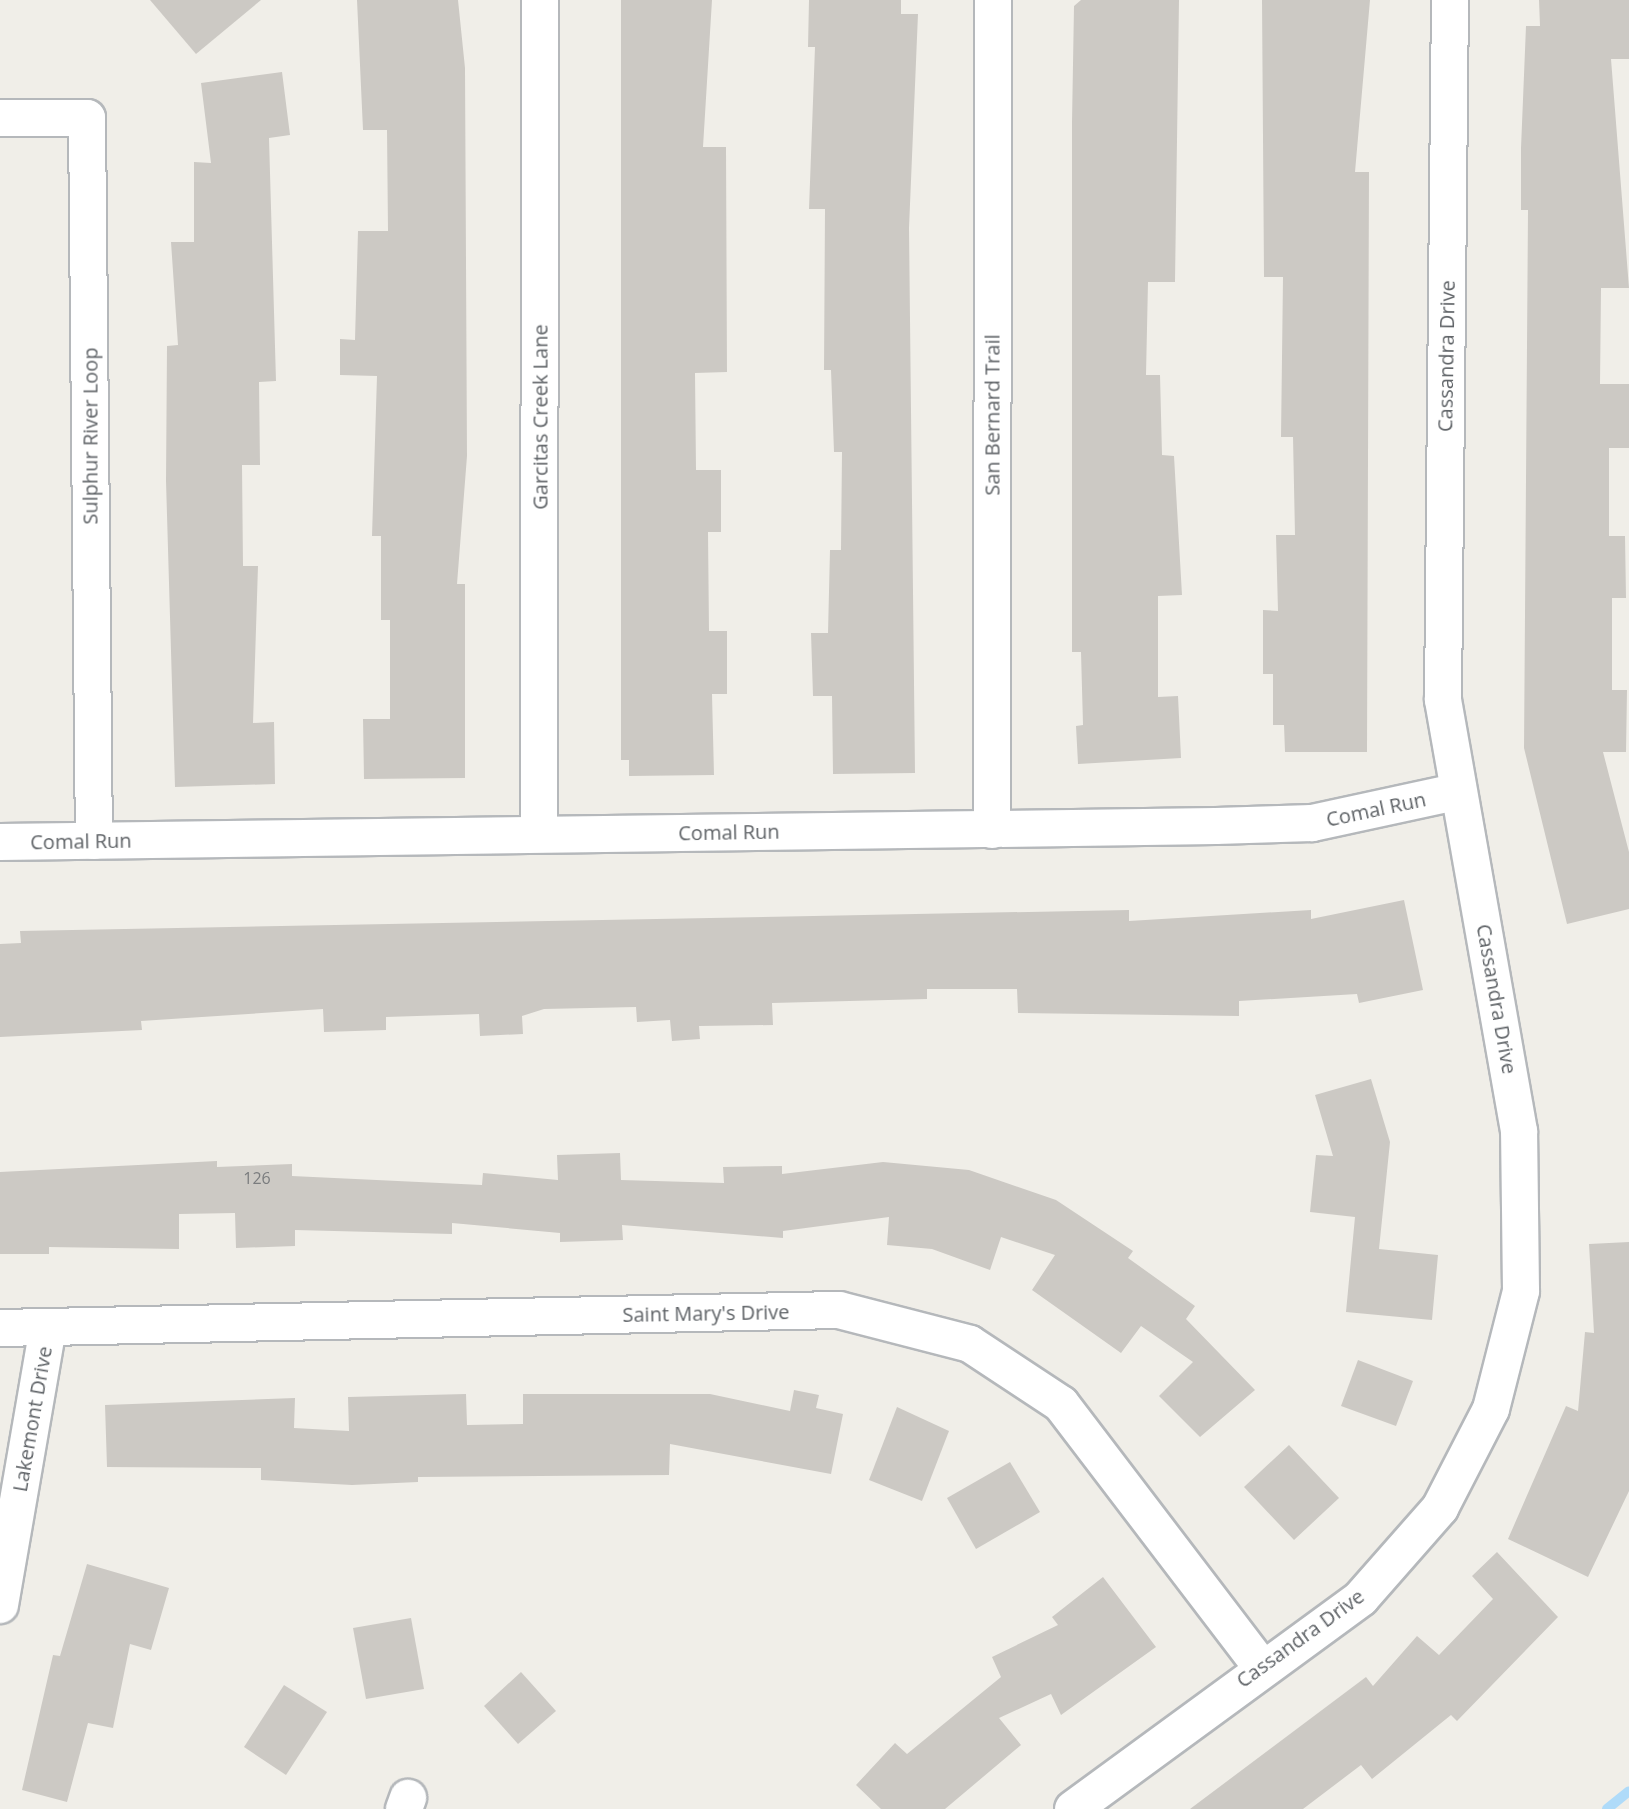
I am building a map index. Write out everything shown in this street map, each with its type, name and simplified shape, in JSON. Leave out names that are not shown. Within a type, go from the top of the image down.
[{"type":"street","name":"Garcitas Creek Lane","points":[[539,834],[540,0]]},
{"type":"street","name":"San Bernard Trail","points":[[992,830],[993,0]]},
{"type":"street","name":"Cassandra Drive","points":[[1073,1809],[1260,1665],[1361,1598],[1440,1508],[1491,1409],[1521,1291],[1519,1131],[1455,792],[1443,700],[1450,0]]},
{"type":"street","name":"Sulphur River Loop","points":[[0,118],[87,118],[94,841]]},
{"type":"street","name":"Comal Run","points":[[0,842],[1312,823],[1455,792]]},
{"type":"street","name":"Saint Mary's Drive","points":[[0,1328],[839,1310],[970,1344],[1061,1404],[1260,1665]]},
{"type":"street","name":"Lakemont Drive","points":[[0,1605],[48,1328]]},
{"type":"building","points":[[150,0],[261,0],[196,54]]},
{"type":"building","points":[[357,0],[458,0],[465,68],[467,456],[457,584],[465,584],[465,778],[364,779],[363,719],[390,719],[390,620],[381,620],[381,536],[372,536],[377,376],[340,375],[340,339],[355,340],[358,231],[388,231],[387,130],[363,130]]},
{"type":"building","points":[[621,0],[712,0],[703,147],[726,147],[727,372],[695,373],[696,470],[721,470],[721,532],[708,532],[709,631],[727,631],[727,694],[712,694],[714,775],[629,776],[629,760],[621,760]]},
{"type":"building","points":[[809,0],[901,0],[901,14],[918,14],[909,228],[915,773],[833,774],[832,696],[813,696],[811,633],[828,633],[830,550],[841,550],[842,452],[834,452],[831,370],[824,370],[825,209],[809,209],[815,47],[808,47]]},
{"type":"building","points":[[1081,0],[1179,0],[1175,282],[1148,282],[1146,375],[1160,375],[1162,455],[1174,456],[1182,595],[1158,596],[1158,697],[1178,696],[1181,758],[1078,764],[1076,726],[1083,725],[1081,652],[1072,652],[1072,122],[1074,6]]},
{"type":"building","points":[[1262,0],[1370,0],[1355,172],[1369,172],[1367,752],[1285,752],[1284,725],[1273,725],[1273,674],[1263,674],[1263,610],[1278,611],[1276,535],[1295,535],[1293,437],[1281,437],[1283,277],[1264,277]]},
{"type":"building","points":[[1539,0],[1629,0],[1629,59],[1611,59],[1629,288],[1601,288],[1600,384],[1629,384],[1629,448],[1609,448],[1609,536],[1625,536],[1626,598],[1612,598],[1612,690],[1627,690],[1626,752],[1603,752],[1629,852],[1629,909],[1567,924],[1524,748],[1528,210],[1521,210],[1521,148],[1526,26],[1540,26]]},
{"type":"building","points":[[282,72],[290,135],[269,138],[276,381],[259,382],[260,465],[242,465],[243,566],[258,566],[253,723],[274,722],[275,784],[175,787],[166,481],[167,346],[178,345],[171,242],[194,242],[194,162],[211,163],[201,83]]},
{"type":"building","points":[[1404,900],[1423,990],[1359,1003],[1357,994],[1239,1001],[1239,1016],[1018,1013],[1017,989],[927,989],[927,999],[772,1003],[773,1025],[699,1026],[700,1039],[672,1041],[670,1020],[637,1022],[636,1007],[544,1009],[522,1016],[523,1034],[480,1036],[479,1014],[386,1017],[386,1030],[324,1032],[323,1009],[141,1021],[142,1030],[0,1037],[0,944],[21,943],[20,931],[1129,910],[1129,921],[1311,910],[1311,919]]},
{"type":"building","points":[[1371,1079],[1390,1142],[1379,1249],[1438,1255],[1432,1320],[1346,1312],[1355,1217],[1310,1212],[1316,1155],[1333,1156],[1315,1095]]},
{"type":"building","points":[[620,1153],[621,1180],[724,1183],[723,1167],[782,1166],[782,1174],[883,1162],[969,1170],[1056,1200],[1133,1251],[1128,1258],[1195,1306],[1186,1319],[1255,1390],[1200,1437],[1159,1396],[1193,1362],[1141,1326],[1121,1353],[1032,1290],[1055,1255],[1001,1237],[990,1270],[932,1249],[887,1245],[889,1217],[783,1231],[783,1238],[622,1225],[623,1240],[560,1242],[560,1233],[452,1223],[452,1234],[295,1230],[295,1246],[236,1248],[235,1213],[179,1214],[179,1249],[49,1247],[49,1254],[0,1254],[0,1172],[217,1161],[217,1167],[292,1164],[292,1176],[482,1185],[483,1173],[558,1180],[557,1155]]},
{"type":"building","points":[[1629,1242],[1629,1491],[1588,1577],[1508,1539],[1566,1406],[1578,1411],[1585,1332],[1594,1333],[1589,1244]]},
{"type":"building","points":[[1358,1360],[1413,1381],[1396,1426],[1341,1406]]},
{"type":"building","points":[[794,1390],[819,1395],[816,1408],[843,1414],[831,1474],[670,1444],[669,1475],[418,1477],[418,1482],[352,1485],[261,1480],[261,1468],[107,1467],[105,1405],[295,1398],[294,1428],[349,1431],[348,1397],[466,1394],[467,1425],[523,1424],[523,1394],[710,1394],[790,1411]]},
{"type":"building","points":[[897,1407],[949,1431],[922,1501],[869,1480]]},
{"type":"building","points":[[1289,1445],[1339,1498],[1294,1540],[1244,1487]]},
{"type":"building","points":[[1010,1462],[1040,1512],[976,1549],[947,1498]]},
{"type":"building","points":[[1497,1552],[1558,1617],[1457,1721],[1451,1715],[1372,1779],[1361,1765],[1303,1809],[1190,1809],[1366,1677],[1373,1686],[1417,1636],[1439,1655],[1493,1599],[1472,1576]]},
{"type":"building","points":[[87,1564],[169,1588],[151,1650],[130,1644],[113,1728],[88,1723],[67,1802],[22,1790],[53,1655],[60,1656]]},
{"type":"building","points":[[1103,1577],[1156,1647],[1061,1715],[1051,1694],[999,1718],[1021,1745],[945,1809],[881,1809],[856,1785],[895,1743],[907,1754],[1001,1677],[992,1657],[1058,1625],[1052,1617]]},
{"type":"building","points":[[411,1618],[424,1689],[366,1699],[353,1628]]},
{"type":"building","points":[[521,1672],[556,1711],[518,1744],[484,1706]]},
{"type":"building","points":[[284,1685],[327,1712],[286,1775],[244,1747]]},
{"type":"waterway","points":[[1607,1809],[1629,1791]]}]
